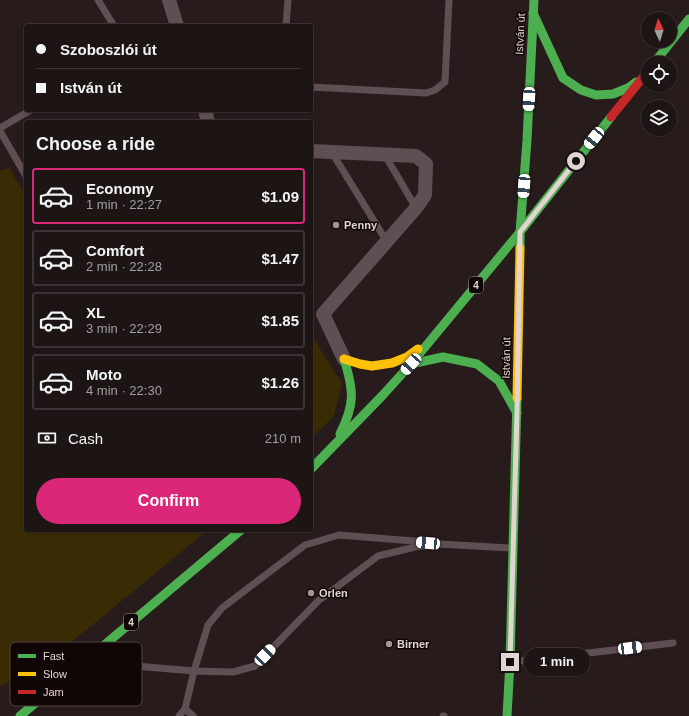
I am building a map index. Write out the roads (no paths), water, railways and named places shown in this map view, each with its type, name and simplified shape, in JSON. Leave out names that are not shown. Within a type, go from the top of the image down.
[{"type":"main road","name":"István út","points":[[507,716],[510,662],[517,412],[520,232],[527,140],[534,0]]},
{"type":"main road","points":[[533,13],[563,78],[581,90],[596,94],[613,94],[628,88],[641,77]]},
{"type":"main road","points":[[660,56],[689,19]]},
{"type":"main road","name":"4","points":[[313,467],[382,397],[411,364],[520,232],[641,79]]},
{"type":"main road","points":[[344,359],[372,366],[392,363],[407,358],[432,339]]},
{"type":"main road","points":[[411,364],[443,357],[476,364],[499,381],[517,412]]},
{"type":"main road","points":[[335,444],[345,424],[352,396],[350,378],[344,359]]},
{"type":"main road","name":"4","points":[[108,642],[239,532]]},
{"type":"main road","name":"4","points":[[20,716],[32,706]]},
{"type":"street","points":[[169,0],[176,24]]},
{"type":"street","points":[[313,151],[416,156],[426,164],[425,195],[416,208],[323,314],[344,359]]},
{"type":"lane","points":[[98,0],[113,24]]},
{"type":"lane","points":[[286,24],[288,0]]},
{"type":"lane","points":[[313,87],[426,93],[435,90],[445,82],[449,0]]},
{"type":"lane","points":[[24,172],[0,130],[28,112]]},
{"type":"lane","points":[[331,151],[386,242]]},
{"type":"lane","points":[[385,154],[416,208]]},
{"type":"lane","points":[[179,716],[185,709],[194,671],[208,625],[222,608],[306,545],[339,535],[442,544],[513,548]]},
{"type":"lane","points":[[142,667],[194,671],[233,672],[255,666],[318,601],[378,556],[415,547],[442,544]]},
{"type":"lane","points":[[510,662],[673,643]]},
{"type":"lane","points":[[185,709],[193,716]]},
{"type":"place","name":"Penny","points":[[336,225]]},
{"type":"place","name":"Orlen","points":[[311,593]]},
{"type":"place","name":"Birner","points":[[389,644]]}]
